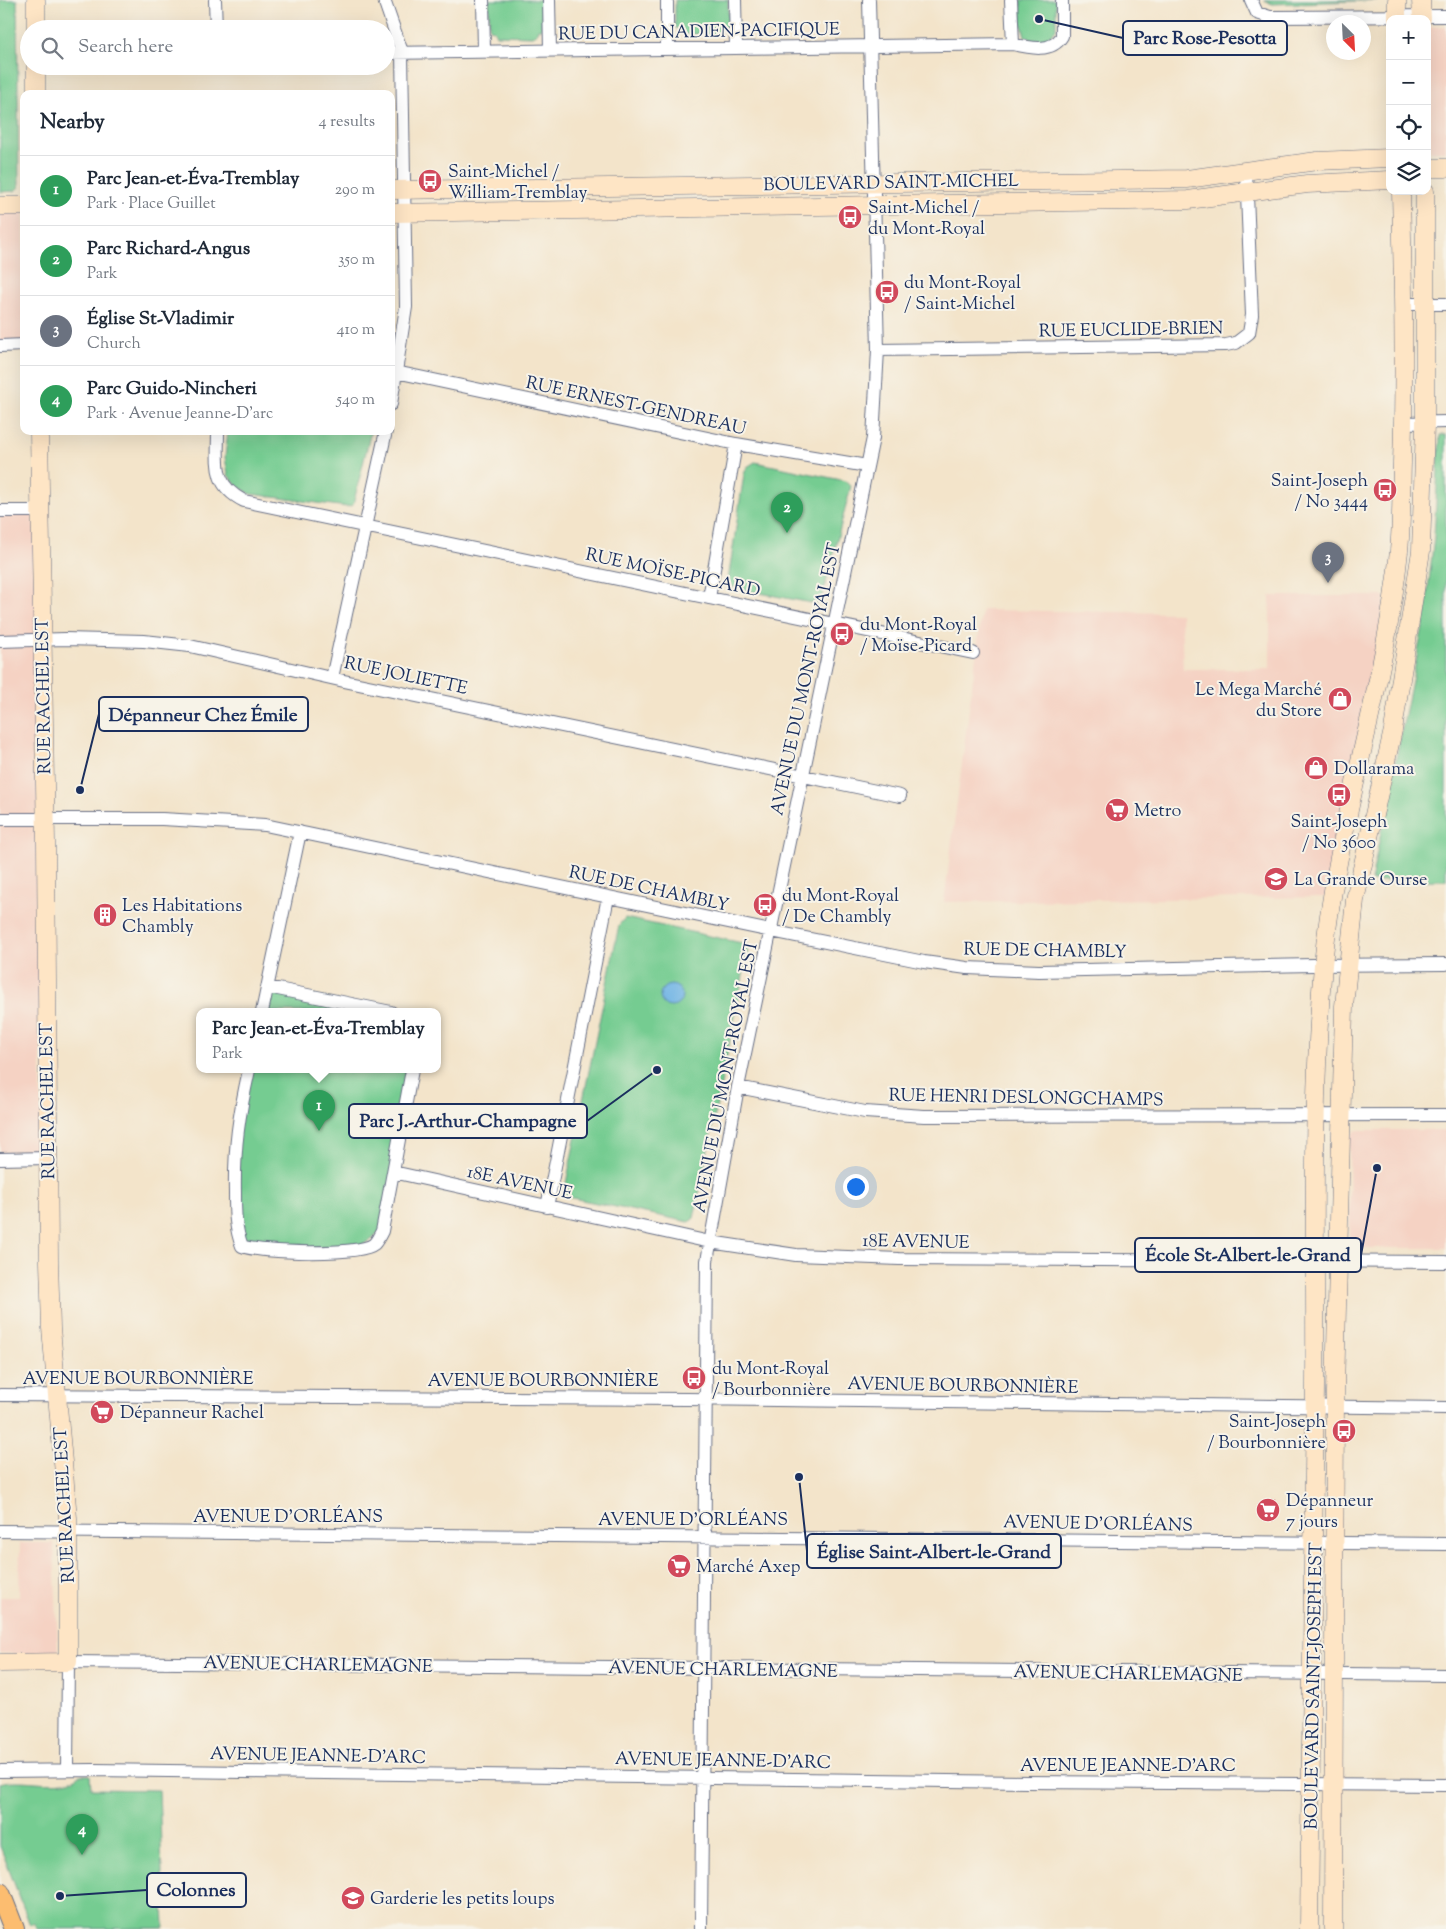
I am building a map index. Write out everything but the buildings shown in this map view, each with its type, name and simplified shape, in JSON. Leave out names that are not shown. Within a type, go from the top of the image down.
[{"type":"main road","points":[[36,0],[36,20]]},
{"type":"main road","points":[[36,75],[36,90]]},
{"type":"main road","name":"BOULEVARD SAINT-MICHEL","points":[[398,190],[1187,179],[1317,162],[1386,158]]},
{"type":"main road","points":[[1431,168],[1446,168]]},
{"type":"main road","name":"BOULEVARD SAINT-MICHEL","points":[[398,213],[1188,200],[1307,184],[1386,180]]},
{"type":"main road","name":"BOULEVARD SAINT-JOSEPH EST","points":[[1309,1929],[1315,1542],[1316,1115],[1324,964],[1332,898],[1347,818],[1378,682],[1400,550],[1404,304],[1401,195]]},
{"type":"main road","name":"BOULEVARD SAINT-JOSEPH EST","points":[[1333,1929],[1335,1407],[1340,1115],[1347,964],[1358,887],[1393,730],[1406,660],[1421,551],[1425,423],[1425,195]]},
{"type":"main road","points":[[0,206],[20,206]]},
{"type":"main road","name":"RUE RACHEL EST","points":[[39,435],[51,1328],[68,1532],[68,1662]]},
{"type":"main road","name":"AVENUE CHARLEMAGNE","points":[[0,1663],[68,1662]]},
{"type":"main road","points":[[0,1893],[14,1929]]},
{"type":"street","points":[[215,0],[216,20]]},
{"type":"street","points":[[384,0],[391,20]]},
{"type":"street","points":[[483,0],[484,51]]},
{"type":"street","points":[[550,0],[550,50]]},
{"type":"street","points":[[667,0],[667,49]]},
{"type":"street","points":[[735,0],[736,48]]},
{"type":"street","name":"AVENUE DU MONT-ROYAL EST","points":[[701,1929],[706,1278],[710,1242],[738,1087],[867,466],[876,408],[878,350],[869,0]]},
{"type":"street","points":[[1012,0],[1013,44]]},
{"type":"street","name":"RUE DU CANADIEN-PACIFIQUE","points":[[395,52],[1013,44],[1028,48],[1047,47],[1059,42],[1062,36],[1062,0]]},
{"type":"street","points":[[1251,0],[1254,10],[1263,16],[1397,11],[1422,12],[1446,16]]},
{"type":"street","points":[[395,32],[402,52],[398,213],[406,307],[395,366]]},
{"type":"street","name":"RUE EUCLIDE-BRIEN","points":[[878,350],[1226,345],[1236,343],[1249,333],[1252,315],[1246,172]]},
{"type":"street","points":[[1404,304],[1446,304]]},
{"type":"street","points":[[0,346],[20,345]]},
{"type":"street","name":"RUE ERNEST-GENDREAU","points":[[395,371],[736,444],[867,466]]},
{"type":"street","points":[[1403,423],[1446,422]]},
{"type":"street","name":"RUE MOÏSE-PICARD","points":[[218,435],[218,469],[222,485],[234,496],[244,501],[973,653]]},
{"type":"street","points":[[332,678],[385,435]]},
{"type":"street","points":[[709,598],[736,444]]},
{"type":"street","points":[[0,511],[40,511]]},
{"type":"street","name":"RUE JOLIETTE","points":[[0,641],[144,641],[190,646],[332,678],[900,796]]},
{"type":"street","name":"RUE DE CHAMBLY","points":[[0,819],[231,821],[300,832],[771,931],[924,962],[967,968],[1039,971],[1324,964],[1446,964]]},
{"type":"street","points":[[263,1008],[300,832]]},
{"type":"street","points":[[547,1207],[608,897]]},
{"type":"street","points":[[268,987],[371,1008]]},
{"type":"street","points":[[248,1073],[239,1111],[234,1151],[236,1230],[242,1246],[252,1250],[268,1252],[356,1250],[374,1244],[382,1231],[411,1073]]},
{"type":"street","name":"RUE HENRI DESLONGCHAMPS","points":[[738,1087],[865,1112],[924,1116],[1446,1115]]},
{"type":"street","points":[[0,1159],[48,1158]]},
{"type":"street","name":"18E AVENUE","points":[[393,1172],[710,1242],[796,1255],[899,1259],[1446,1262]]},
{"type":"street","name":"AVENUE BOURBONNIÈRE","points":[[0,1394],[705,1399],[1446,1408]]},
{"type":"street","name":"AVENUE D'ORLÉANS","points":[[0,1531],[1446,1544]]},
{"type":"street","name":"AVENUE CHARLEMAGNE","points":[[68,1662],[1446,1675]]},
{"type":"street","name":"RUE RACHEL EST","points":[[67,1770],[68,1662]]},
{"type":"street","name":"AVENUE JEANNE-D'ARC","points":[[0,1771],[67,1770],[1446,1785]]},
{"type":"shaded area","points":[[1446,26],[1446,151],[1431,151],[1431,27]]},
{"type":"shaded area","points":[[0,199],[20,199],[20,345],[0,345]]},
{"type":"shaded area","points":[[0,511],[40,511],[41,1150],[0,1153]]},
{"type":"shaded area","points":[[1270,596],[1385,596],[1375,659],[1327,897],[944,902],[982,610],[1181,613],[1183,669],[1270,669]]},
{"type":"shaded area","points":[[1446,1130],[1446,1248],[1355,1248],[1350,1245],[1349,1138],[1355,1131]]},
{"type":"shaded area","points":[[20,1543],[54,1543],[58,1656],[0,1653],[0,1597],[19,1597]]},
{"type":"green space","points":[[0,0],[17,0],[19,187],[15,191],[0,192]]},
{"type":"green space","points":[[489,0],[542,0],[542,29],[538,29],[536,34],[532,36],[496,35],[494,30],[489,29]]},
{"type":"green space","points":[[675,0],[728,0],[728,26],[725,26],[718,34],[684,34],[675,27]]},
{"type":"green space","points":[[1021,0],[1056,0],[1056,29],[1047,39],[1033,41],[1025,36],[1021,22]]},
{"type":"green space","points":[[1264,0],[1383,0],[1272,4]]},
{"type":"green space","points":[[228,435],[370,435],[353,505],[347,507],[251,494],[237,486],[228,475],[225,457]]},
{"type":"green space","points":[[1440,435],[1446,435],[1446,880],[1371,881],[1425,617],[1434,537]]},
{"type":"green space","points":[[755,462],[846,481],[851,486],[822,598],[817,604],[734,588],[728,581],[744,474],[747,467]]},
{"type":"green space","points":[[625,918],[747,944],[749,946],[694,1218],[689,1222],[567,1197],[564,1193],[619,925]]},
{"type":"green space","points":[[268,987],[371,1008],[263,1008]]},
{"type":"green space","points":[[248,1073],[411,1073],[382,1231],[356,1250],[242,1246],[234,1151]]},
{"type":"green space","points":[[80,1775],[90,1775],[91,1789],[159,1790],[164,1928],[37,1929],[34,1923],[30,1925],[0,1846],[0,1783],[9,1781],[63,1782],[73,1780]]},
{"type":"water","points":[[671,985],[679,988],[682,996],[679,1004],[671,1007],[663,1004],[660,996],[663,988]]},
{"type":"place","name":"Parc Rose-Pesotta","points":[[1039,19]]},
{"type":"place","name":"Saint-Michel / William-Tremblay","points":[[430,181]]},
{"type":"place","name":"Saint-Michel / du Mont-Royal","points":[[850,217]]},
{"type":"place","name":"du Mont-Royal / Saint-Michel","points":[[887,292]]},
{"type":"place","name":"Saint-Joseph / No 3444","points":[[1385,490]]},
{"type":"place","name":"Parc Richard-Angus","points":[[787,533]]},
{"type":"place","name":"Église St-Vladimir","points":[[1328,583]]},
{"type":"place","name":"du Mont-Royal / Moïse-Picard","points":[[842,634]]},
{"type":"place","name":"Le Mega Marché du Store","points":[[1340,699]]},
{"type":"place","name":"Dollarama","points":[[1316,768]]},
{"type":"place","name":"Dépanneur Chez Émile","points":[[80,790]]},
{"type":"place","name":"Saint-Joseph / No 3600","points":[[1339,795]]},
{"type":"place","name":"Metro","points":[[1117,810]]},
{"type":"place","name":"La Grande Ourse","points":[[1276,879]]},
{"type":"place","name":"du Mont-Royal / De Chambly","points":[[765,905]]},
{"type":"place","name":"Les Habitations Chambly","points":[[105,915]]},
{"type":"place","name":"Parc J.-Arthur-Champagne","points":[[657,1070]]},
{"type":"place","name":"Parc Jean-et-Éva-Tremblay","points":[[319,1131]]},
{"type":"place","name":"École St-Albert-le-Grand","points":[[1377,1168]]},
{"type":"place","name":"du Mont-Royal / Bourbonnière","points":[[694,1378]]},
{"type":"place","name":"Dépanneur Rachel","points":[[102,1412]]},
{"type":"place","name":"Saint-Joseph / Bourbonnière","points":[[1344,1431]]},
{"type":"place","name":"Église Saint-Albert-le-Grand","points":[[799,1477]]},
{"type":"place","name":"Dépanneur 7 jours","points":[[1268,1510]]},
{"type":"place","name":"Marché Axep","points":[[679,1566]]},
{"type":"place","name":"Parc Guido-Nincheri","points":[[82,1855]]},
{"type":"place","name":"Colonnes","points":[[60,1896]]},
{"type":"place","name":"Garderie les petits loups","points":[[353,1898]]}]
